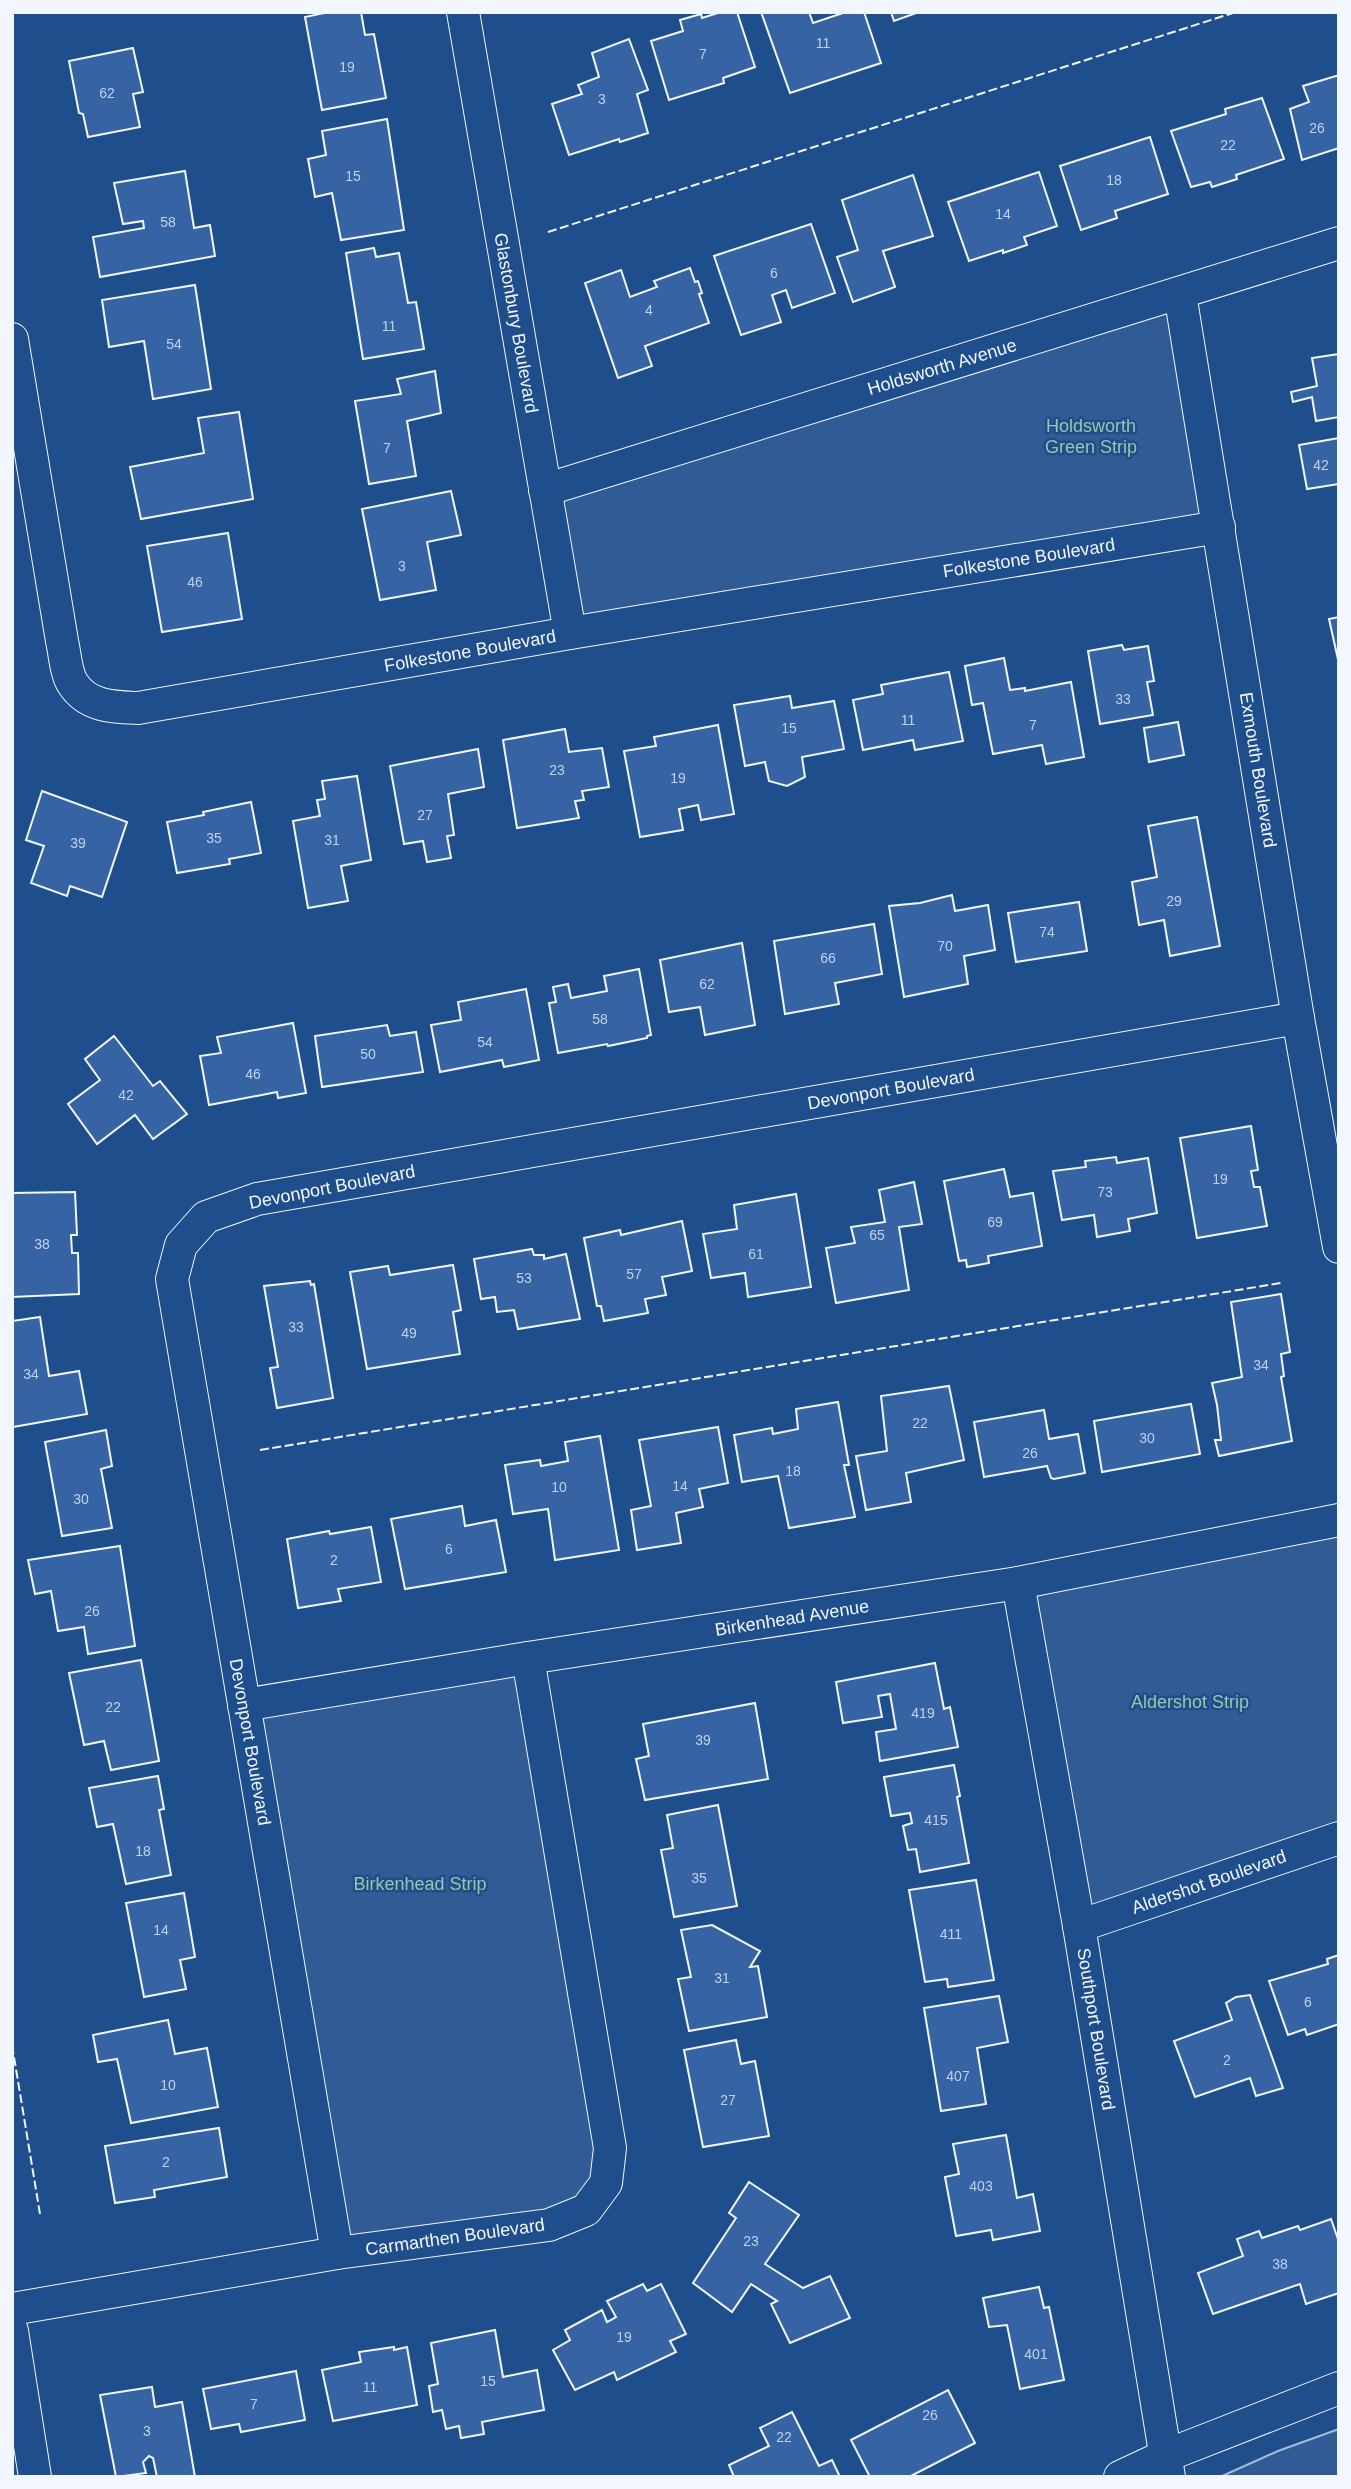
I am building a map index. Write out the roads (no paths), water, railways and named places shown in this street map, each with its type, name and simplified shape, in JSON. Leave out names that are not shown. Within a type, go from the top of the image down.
[{"type":"street","name":"Glastonbury Boulevard","points":[[463,12],[570,633]]},
{"type":"street","name":"Holdsworth Avenue","points":[[545,489],[1339,243]]},
{"type":"street","name":"Exmouth Boulevard","points":[[1180,294],[1298,1018],[1339,1247]]},
{"type":"street","name":"Folkestone Boulevard","points":[[12,339],[62,641],[72,684],[87,697],[107,707],[138,708],[570,633],[1219,527]]},
{"type":"street","name":"Devonport Boulevard","points":[[337,2253],[172,1279],[181,1245],[206,1217],[257,1199],[1298,1018]]},
{"type":"street","name":"Birkenhead Avenue","points":[[244,1705],[528,1658],[1018,1583],[1339,1520]]},
{"type":"street","name":"Southport Boulevard","points":[[1018,1583],[1079,1926],[1167,2466]]},
{"type":"street","name":"Carmarthen Boulevard","points":[[12,2309],[337,2253],[549,2225],[586,2210],[606,2183],[610,2148],[528,1658]]},
{"type":"street","name":"Aldershot Boulevard","points":[[1079,1926],[1339,1838]]},
{"type":"street","points":[[12,2330],[35,2477]]},
{"type":"street","points":[[1120,2477],[1167,2466],[1339,2388]]},
{"type":"park label","name":"Holdsworth Green Strip","points":[[1091,436]]},
{"type":"park label","name":"Aldershot Strip","points":[[1190,1702]]},
{"type":"park label","name":"Birkenhead Strip","points":[[420,1884]]}]
